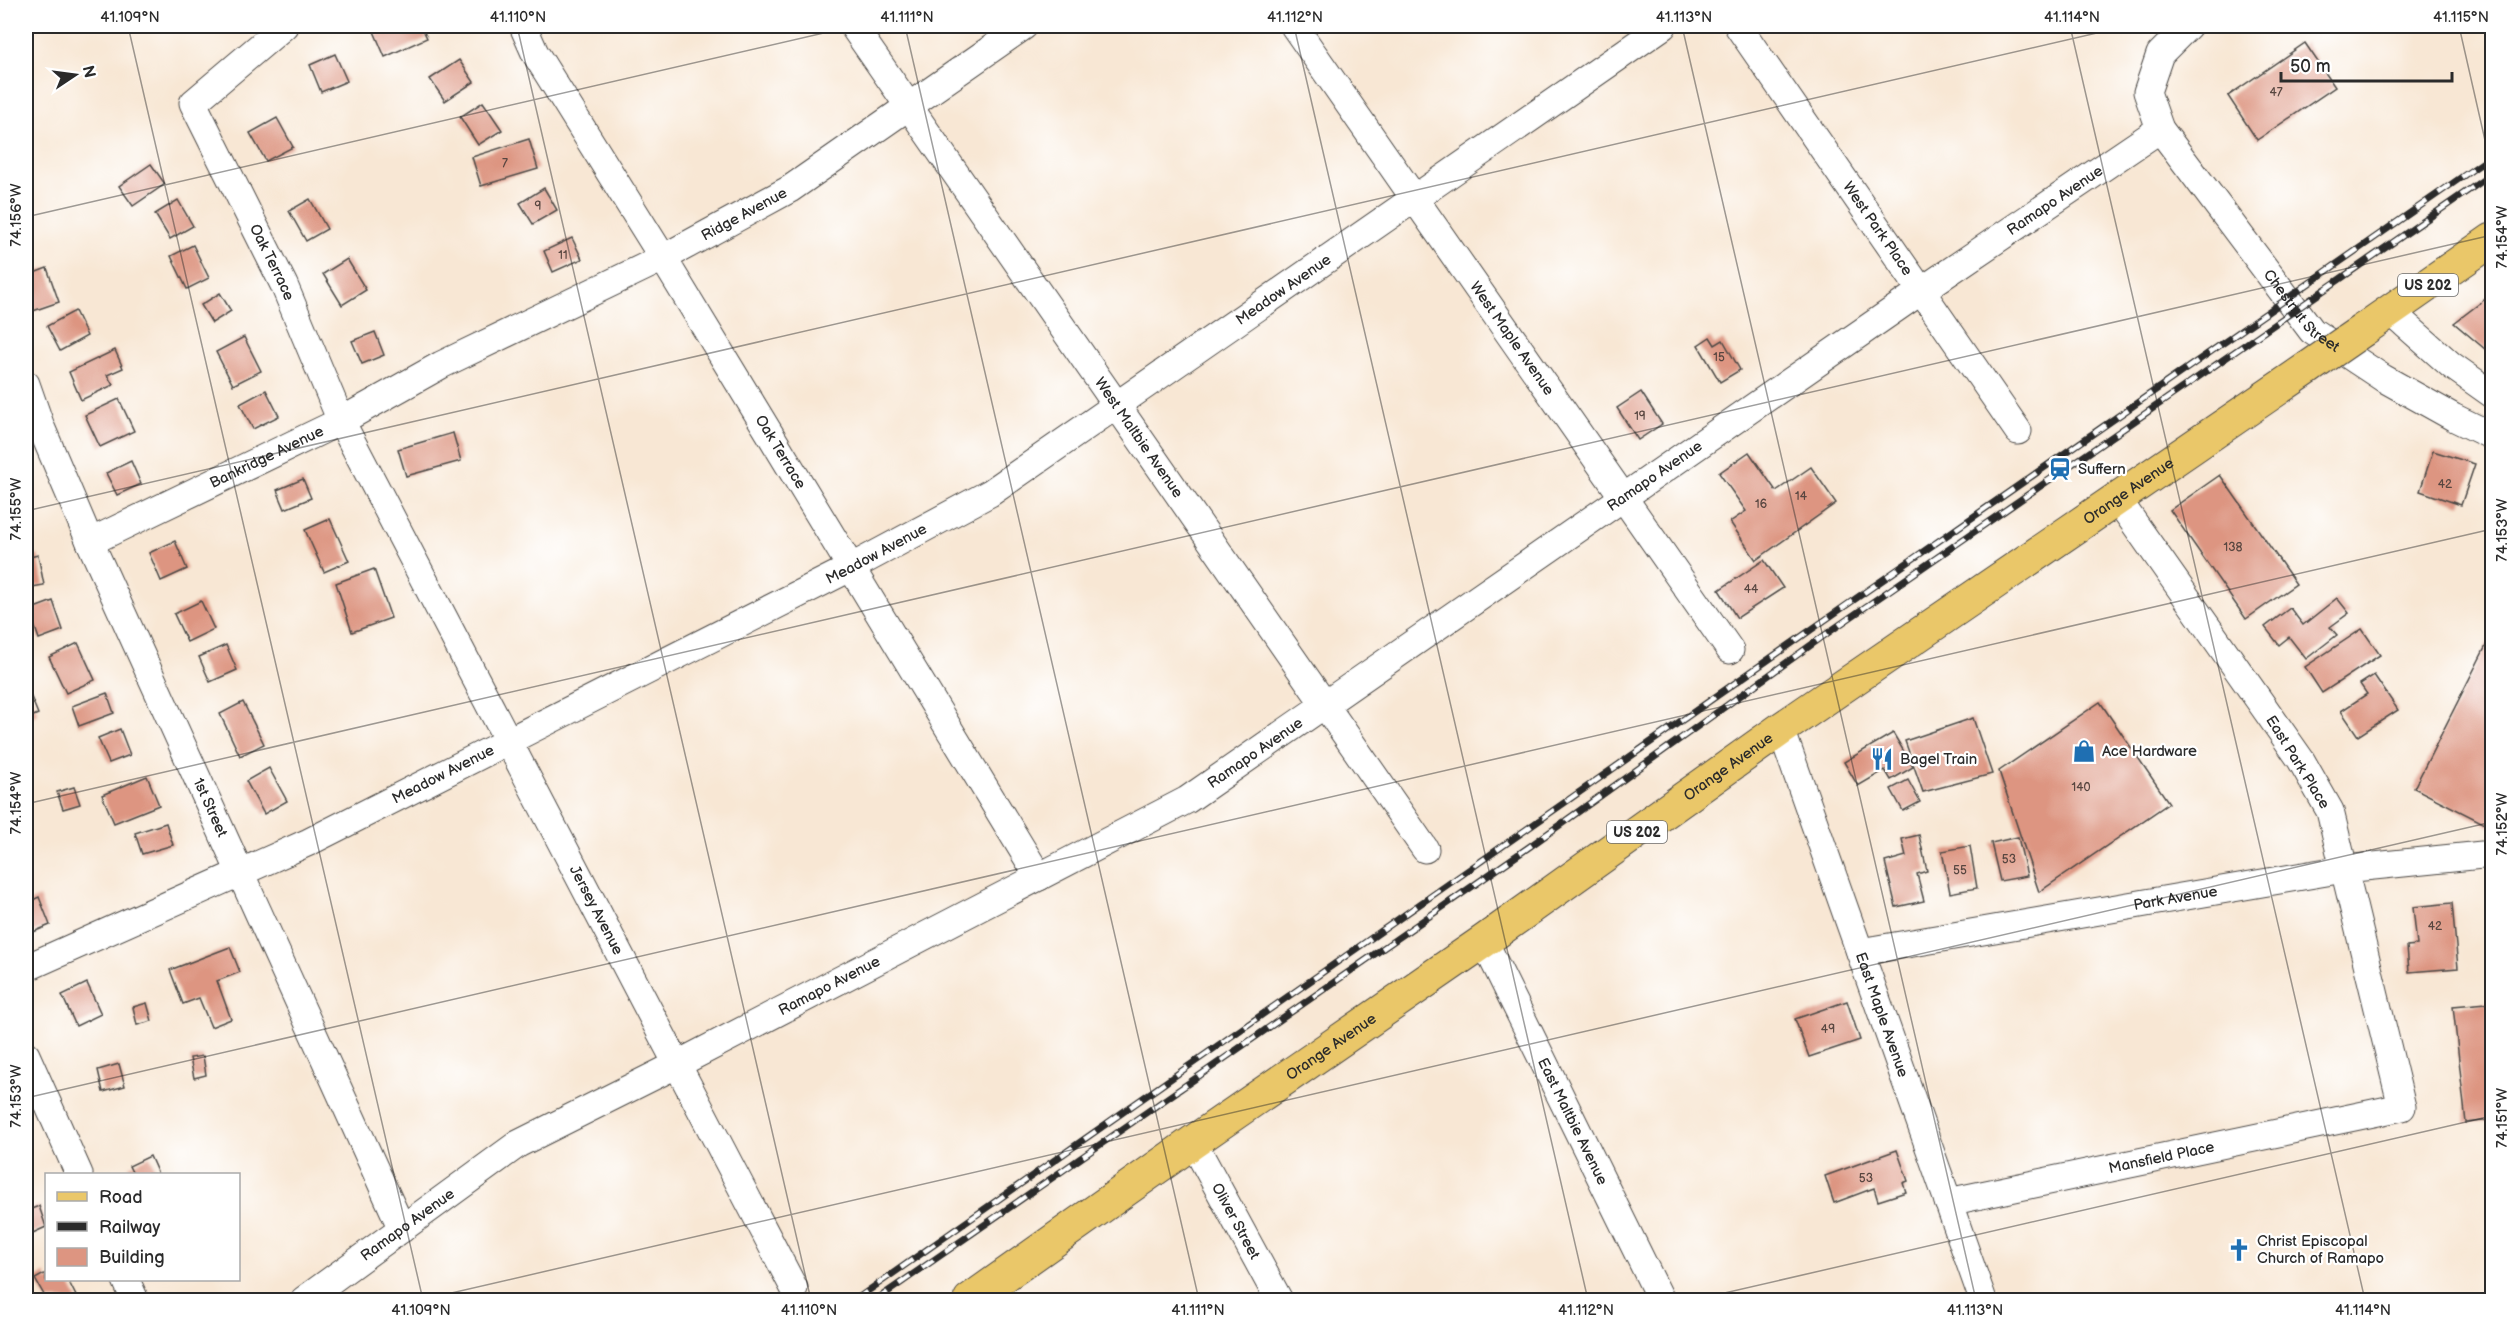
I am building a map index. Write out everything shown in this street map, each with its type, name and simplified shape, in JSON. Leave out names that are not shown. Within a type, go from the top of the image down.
[{"type":"main road","name":"Orange Avenue","points":[[970,1300],[1193,1142],[1484,941],[1781,729],[2118,500],[2493,240]]},
{"type":"street","name":"Oak Terrace","points":[[284,26],[193,102],[284,285],[341,421],[399,531]]},
{"type":"street","name":"Oak Terrace","points":[[523,26],[535,53],[663,258],[1039,877]]},
{"type":"street","name":"West Maltbie Avenue","points":[[853,26],[1425,849]]},
{"type":"street","name":"Ridge Avenue","points":[[441,365],[663,258],[790,189],[1024,26]]},
{"type":"street","name":"West Maple Avenue","points":[[1294,26],[1730,650]]},
{"type":"street","name":"Meadow Avenue","points":[[26,968],[309,842],[850,568],[990,493],[1663,26]]},
{"type":"street","name":"West Park Place","points":[[1738,26],[2018,431]]},
{"type":"street","name":"Chestnut Street","points":[[2188,26],[2160,54],[2147,92],[2160,129],[2312,331],[2383,378],[2452,417],[2493,436]]},
{"type":"street","name":"Ramapo Avenue","points":[[304,1300],[518,1144],[678,1064],[1187,800],[1921,291],[2160,129]]},
{"type":"street","points":[[2390,311],[2451,365],[2493,394]]},
{"type":"street","name":"Bankridge Avenue","points":[[90,542],[341,421],[441,365]]},
{"type":"street","name":"1st Street","points":[[26,384],[41,427],[90,542],[402,1229]]},
{"type":"street","name":"East Park Place","points":[[2118,500],[2301,760],[2330,811],[2402,1107],[2374,1113]]},
{"type":"street","name":"Jersey Avenue","points":[[399,531],[794,1288]]},
{"type":"street","name":"East Maple Avenue","points":[[1781,729],[1983,1300]]},
{"type":"street","name":"Park Avenue","points":[[1860,952],[2344,869],[2493,854]]},
{"type":"street","name":"East Maltbie Avenue","points":[[1484,941],[1661,1300]]},
{"type":"street","points":[[26,1055],[79,1173]]},
{"type":"street","name":"Mansfield Place","points":[[1948,1202],[2374,1113]]},
{"type":"street","name":"Oliver Street","points":[[1193,1142],[1279,1300]]},
{"type":"street","points":[[126,1281],[135,1300]]},
{"type":"building","points":[[381,26],[421,26],[427,38],[385,57],[373,29]]},
{"type":"building","points":[[2305,43],[2335,87],[2257,140],[2228,96]]},
{"type":"building","points":[[335,54],[347,81],[321,92],[310,65]]},
{"type":"building","points":[[459,60],[474,82],[445,101],[430,79]]},
{"type":"building","points":[[483,102],[502,130],[478,145],[460,117]]},
{"type":"building","points":[[277,118],[293,147],[266,161],[250,133]]},
{"type":"building","points":[[529,139],[538,169],[481,186],[472,157]]},
{"type":"building","points":[[151,164],[165,184],[133,206],[119,186]]},
{"type":"building","points":[[544,188],[557,210],[533,224],[520,203]]},
{"type":"building","points":[[310,199],[327,229],[306,241],[289,211]]},
{"type":"building","points":[[178,200],[193,226],[170,239],[155,214]]},
{"type":"building","points":[[572,238],[582,259],[553,272],[544,251]]},
{"type":"building","points":[[193,245],[209,278],[187,289],[171,256]]},
{"type":"building","points":[[347,259],[366,290],[342,305],[323,274]]},
{"type":"building","points":[[47,268],[59,302],[30,312],[26,299],[26,276]]},
{"type":"building","points":[[220,293],[231,311],[212,323],[201,305]]},
{"type":"building","points":[[2492,294],[2492,355],[2454,323]]},
{"type":"building","points":[[75,311],[87,336],[60,351],[47,326]]},
{"type":"building","points":[[375,332],[384,355],[362,364],[352,341]]},
{"type":"building","points":[[244,337],[261,371],[233,385],[216,352]]},
{"type":"building","points":[[1710,337],[1715,345],[1723,340],[1740,370],[1720,382],[1698,345]]},
{"type":"building","points":[[115,350],[123,368],[107,375],[113,385],[81,400],[69,372]]},
{"type":"building","points":[[266,390],[279,416],[253,429],[240,404]]},
{"type":"building","points":[[1641,392],[1662,424],[1638,440],[1617,408]]},
{"type":"building","points":[[119,399],[134,431],[100,447],[85,415]]},
{"type":"building","points":[[453,433],[461,461],[406,476],[398,449]]},
{"type":"building","points":[[2433,451],[2475,464],[2461,505],[2420,491]]},
{"type":"building","points":[[1749,452],[1776,491],[1811,467],[1836,503],[1756,560],[1730,522],[1746,511],[1719,473]]},
{"type":"building","points":[[131,461],[141,484],[117,495],[106,473]]},
{"type":"building","points":[[2220,475],[2296,584],[2246,619],[2170,510]]},
{"type":"building","points":[[303,479],[311,498],[285,509],[277,490]]},
{"type":"building","points":[[330,519],[349,561],[324,572],[305,530]]},
{"type":"building","points":[[175,541],[187,569],[161,581],[149,553]]},
{"type":"building","points":[[38,555],[44,585],[26,588],[26,558]]},
{"type":"building","points":[[1764,560],[1783,588],[1737,618],[1719,590]]},
{"type":"building","points":[[374,569],[391,618],[352,632],[336,583]]},
{"type":"building","points":[[2337,598],[2349,613],[2330,627],[2337,635],[2306,659],[2289,637],[2279,645],[2265,627],[2290,608],[2303,625]]},
{"type":"building","points":[[53,601],[63,630],[39,639],[29,610]]},
{"type":"building","points":[[201,601],[214,629],[187,642],[174,614]]},
{"type":"building","points":[[2362,629],[2380,655],[2322,693],[2305,667]]},
{"type":"building","points":[[2492,634],[2492,824],[2491,827],[2414,788]]},
{"type":"building","points":[[78,643],[95,680],[66,693],[49,657]]},
{"type":"building","points":[[226,645],[237,670],[210,682],[199,657]]},
{"type":"building","points":[[2374,675],[2398,710],[2358,736],[2341,711],[2367,694],[2360,684]]},
{"type":"building","points":[[107,693],[114,713],[79,726],[72,706]]},
{"type":"building","points":[[31,697],[38,714],[26,719],[26,700]]},
{"type":"building","points":[[243,702],[264,744],[240,756],[220,714]]},
{"type":"building","points":[[2100,702],[2169,803],[2039,892],[1999,771]]},
{"type":"building","points":[[1973,718],[1992,774],[1923,792],[1905,741]]},
{"type":"building","points":[[120,729],[130,755],[109,763],[98,738]]},
{"type":"building","points":[[1893,733],[1913,767],[1891,780],[1885,770],[1858,786],[1844,762]]},
{"type":"building","points":[[269,768],[287,801],[264,814],[246,781]]},
{"type":"building","points":[[147,776],[159,805],[114,823],[102,795]]},
{"type":"building","points":[[1908,780],[1920,802],[1903,811],[1891,789]]},
{"type":"building","points":[[74,787],[80,804],[63,809],[57,792]]},
{"type":"building","points":[[166,823],[173,845],[142,854],[135,833]]},
{"type":"building","points":[[1919,835],[1927,871],[1917,874],[1924,901],[1896,907],[1885,862],[1906,856],[1902,839]]},
{"type":"building","points":[[2018,837],[2027,876],[2000,881],[1991,843]]},
{"type":"building","points":[[1970,846],[1977,888],[1950,893],[1942,851]]},
{"type":"building","points":[[39,897],[50,925],[26,935],[26,903]]},
{"type":"building","points":[[2452,903],[2458,968],[2409,972],[2407,946],[2417,945],[2413,907]]},
{"type":"building","points":[[230,947],[240,972],[217,981],[231,1019],[211,1027],[199,998],[183,1004],[170,970]]},
{"type":"building","points":[[87,983],[101,1014],[76,1026],[62,995]]},
{"type":"building","points":[[1847,1001],[1860,1040],[1809,1057],[1795,1019]]},
{"type":"building","points":[[147,1003],[152,1021],[137,1025],[133,1007]]},
{"type":"building","points":[[2487,1003],[2489,1025],[2492,1025],[2492,1047],[2490,1047],[2492,1120],[2466,1123],[2453,1006]]},
{"type":"building","points":[[203,1056],[206,1075],[194,1078],[190,1058]]},
{"type":"building","points":[[119,1064],[125,1086],[103,1092],[98,1070]]},
{"type":"building","points":[[1897,1150],[1908,1181],[1903,1183],[1906,1192],[1878,1201],[1874,1188],[1834,1203],[1825,1176]]},
{"type":"building","points":[[150,1156],[158,1173],[132,1173],[129,1166]]},
{"type":"building","points":[[39,1206],[45,1227],[26,1236],[26,1211]]},
{"type":"building","points":[[45,1274],[45,1281],[68,1281],[78,1300],[47,1300],[35,1279]]},
{"type":"railway","points":[[855,1300],[2492,156]]},
{"type":"railway","points":[[876,1300],[1529,847],[1832,630],[2492,174]]},
{"type":"place","name":"Suffern","points":[[2060,469]]},
{"type":"place","name":"Ace Hardware","points":[[2084,751]]},
{"type":"place","name":"Bagel Train","points":[[1882,759]]},
{"type":"place","name":"Christ Episcopal Church of Ramapo","points":[[2239,1250]]}]
